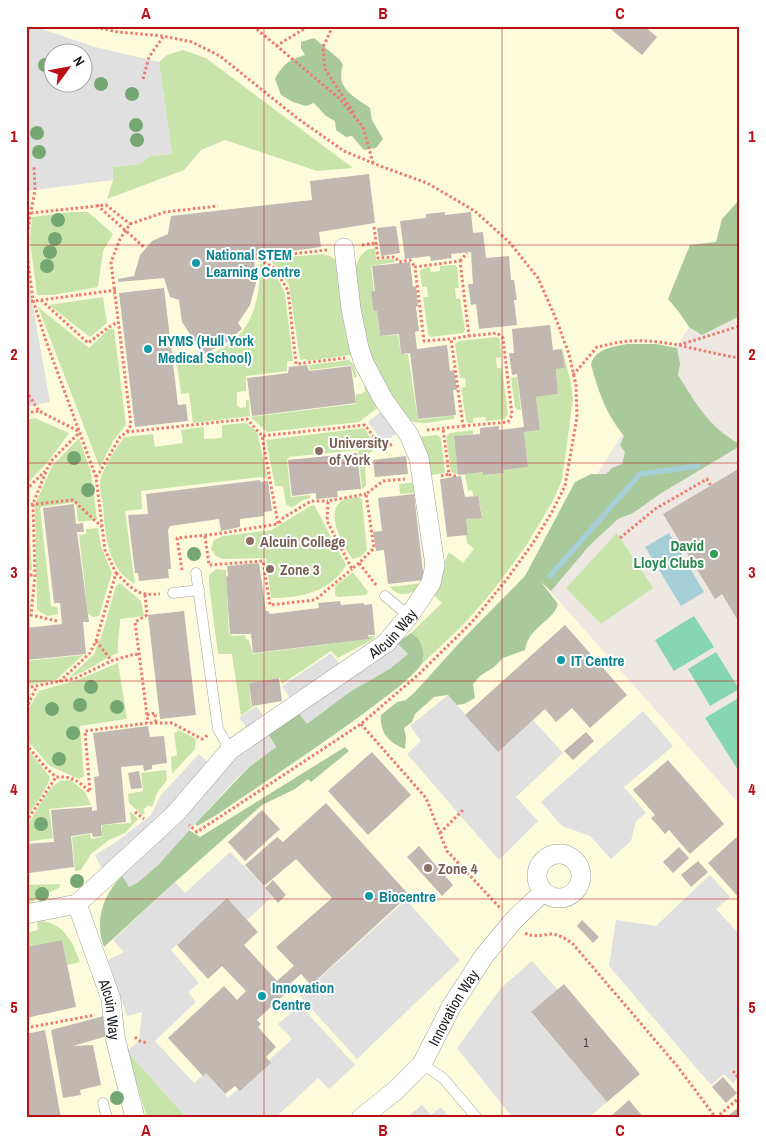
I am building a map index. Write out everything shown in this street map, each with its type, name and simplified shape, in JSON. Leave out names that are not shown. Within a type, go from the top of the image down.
[{"type":"street","name":"Alcuin Way","points":[[135,1118],[115,1037],[112,999],[77,904],[176,813],[230,750],[386,643],[409,616],[431,584],[435,565],[419,458],[409,435],[383,399],[364,363],[351,309],[344,248]]},
{"type":"street","name":"Innovation Way","points":[[361,1118],[395,1091],[422,1064],[450,1007],[484,956],[513,921],[543,892]]},
{"type":"street","points":[[26,914],[77,904]]},
{"type":"lane","points":[[196,573],[218,729],[230,750]]},
{"type":"lane","points":[[173,593],[198,590]]},
{"type":"lane","points":[[385,596],[409,616]]},
{"type":"lane","points":[[422,1064],[443,1078],[477,1118]]},
{"type":"lane","points":[[103,1103],[107,1118]]},
{"type":"path","points":[[92,26],[118,32],[163,36],[192,42],[220,56],[297,118],[344,151],[373,164],[427,183],[475,211],[510,243],[538,278],[569,354],[576,385],[577,417],[565,486],[533,543],[508,579],[472,622],[419,674],[361,724],[197,832],[176,813]]},
{"type":"path","points":[[253,26],[340,100],[363,127]]},
{"type":"path","points":[[276,46],[309,26]]},
{"type":"path","points":[[333,26],[323,47],[325,69],[363,127],[373,164]]},
{"type":"path","points":[[143,79],[149,57],[163,36]]},
{"type":"path","points":[[26,240],[35,190],[34,167]]},
{"type":"path","points":[[97,205],[145,248]]},
{"type":"path","points":[[26,212],[106,205],[130,224]]},
{"type":"path","points":[[96,477],[120,437],[127,432],[131,425],[111,262],[120,239],[130,224],[165,212],[218,206]]},
{"type":"path","points":[[262,436],[365,425],[383,449],[417,431],[508,422],[512,415],[502,338],[498,333],[424,342],[415,267],[410,260],[399,262],[395,257],[378,258],[374,227]]},
{"type":"path","points":[[26,246],[34,300],[46,341],[96,477],[105,550],[116,573],[131,587],[144,595],[173,593],[182,574],[177,538],[205,536],[278,524],[283,518],[311,501],[328,501],[366,494],[383,481],[422,478]]},
{"type":"path","points":[[344,248],[256,258],[273,268],[288,290],[296,364],[349,358],[358,364],[364,363]]},
{"type":"path","points":[[415,267],[460,261],[467,253]]},
{"type":"path","points":[[460,261],[469,336]]},
{"type":"path","points":[[26,302],[116,290]]},
{"type":"path","points":[[41,300],[88,343],[118,322]]},
{"type":"path","points":[[679,345],[740,326]]},
{"type":"path","points":[[451,339],[463,426]]},
{"type":"path","points":[[573,375],[597,347],[631,341],[679,345],[723,356],[740,358]]},
{"type":"path","points":[[26,391],[38,411],[80,432]]},
{"type":"path","points":[[26,413],[38,411]]},
{"type":"path","points":[[127,432],[247,419],[262,436],[278,524]]},
{"type":"path","points":[[31,615],[35,575],[33,504],[53,459],[80,432]]},
{"type":"path","points":[[26,490],[47,469]]},
{"type":"path","points":[[449,474],[456,476]]},
{"type":"path","points":[[620,538],[655,509],[707,479],[710,486]]},
{"type":"path","points":[[205,536],[209,565],[264,561],[270,605],[315,600],[374,548],[366,494]]},
{"type":"path","points":[[26,505],[73,500],[102,528]]},
{"type":"path","points":[[328,501],[327,521],[352,568]]},
{"type":"path","points":[[359,563],[385,596]]},
{"type":"path","points":[[59,682],[90,653],[96,641],[116,573]]},
{"type":"path","points":[[30,575],[35,575]]},
{"type":"path","points":[[144,595],[147,615],[135,622],[148,723]]},
{"type":"path","points":[[26,614],[58,621]]},
{"type":"path","points":[[96,641],[111,661]]},
{"type":"path","points":[[26,688],[36,688],[76,678],[111,661],[135,654],[139,655]]},
{"type":"path","points":[[26,709],[36,688]]},
{"type":"path","points":[[147,715],[155,713],[156,723]]},
{"type":"path","points":[[26,744],[56,777],[68,776],[79,782],[90,792],[85,731],[148,723],[172,723],[202,739],[218,729]]},
{"type":"path","points":[[361,724],[426,798],[447,851],[526,934],[535,936],[552,934],[562,937],[573,944],[678,1067],[716,1118],[740,1097]]},
{"type":"path","points":[[26,822],[56,777]]},
{"type":"path","points":[[440,833],[464,809]]},
{"type":"path","points":[[26,1028],[113,1011]]},
{"type":"path","points":[[732,1071],[740,1080]]},
{"type":"shaded area","name":"University of York","points":[[26,26],[740,26],[740,241],[689,327],[535,574],[740,805],[740,1118],[26,1118]]},
{"type":"shaded area","points":[[26,26],[33,26],[80,42],[42,42],[42,92],[92,92],[92,46],[159,62],[172,154],[150,156],[140,164],[113,167],[113,180],[26,191]]},
{"type":"shaded area","points":[[26,268],[50,402],[26,407]]},
{"type":"shaded area","points":[[388,406],[403,428],[384,443],[368,422]]},
{"type":"shaded area","points":[[397,643],[408,654],[391,668],[351,691],[307,724],[298,712],[268,735],[276,747],[249,767],[233,782],[158,865],[137,883],[129,887],[122,876],[101,867],[95,855],[116,842],[151,815],[161,795],[199,754],[208,762],[248,729],[239,718],[256,706],[264,716],[290,698],[282,686],[331,653],[348,674]]},
{"type":"shaded area","points":[[448,695],[497,751],[533,720],[563,753],[516,797],[538,821],[499,860],[407,754],[421,741],[410,726]]},
{"type":"shaded area","points":[[643,711],[673,746],[624,787],[646,813],[636,821],[631,841],[611,859],[590,836],[562,826],[541,802]]},
{"type":"shaded area","points":[[230,852],[264,886],[272,897],[247,920],[227,899],[171,950],[199,983],[188,992],[196,1002],[155,1041],[194,1083],[206,1073],[228,1098],[292,1039],[278,1024],[300,1005],[355,1065],[329,1089],[318,1078],[275,1118],[187,1118],[127,1051],[139,1041],[142,1012],[127,1016],[108,960],[124,952],[113,940],[175,882],[185,893]]},
{"type":"shaded area","points":[[710,875],[730,897],[716,909],[740,935],[740,1076],[733,1083],[724,1074],[711,1085],[609,966],[616,920],[656,926]]},
{"type":"shaded area","points":[[406,900],[460,960],[357,1059],[300,996]]},
{"type":"shaded area","points":[[532,961],[558,990],[531,1013],[607,1102],[588,1118],[513,1118],[457,1048],[501,988]]},
{"type":"shaded area","points":[[422,1105],[431,1115],[441,1107],[450,1118],[406,1118]]},
{"type":"green space","points":[[314,38],[340,60],[343,65],[342,80],[348,91],[370,108],[372,120],[383,139],[376,148],[364,150],[352,136],[346,137],[336,130],[335,121],[326,116],[314,103],[306,106],[293,102],[281,95],[275,79],[287,63],[305,55],[301,48],[301,42]]},
{"type":"green space","points":[[183,50],[206,58],[353,168],[317,171],[225,140],[201,150],[184,170],[107,199],[113,180],[113,167],[139,164],[150,156],[172,154],[159,62],[167,55]]},
{"type":"green space","points":[[740,199],[740,316],[702,335],[689,327],[668,299],[690,245],[716,242],[722,219]]},
{"type":"green space","points":[[71,212],[88,212],[113,234],[103,251],[98,287],[53,295],[37,295],[30,241],[32,217]]},
{"type":"green space","points":[[375,248],[376,260],[394,259],[395,262],[371,266],[380,336],[398,335],[401,354],[408,354],[418,420],[454,415],[454,419],[419,423],[406,419],[400,414],[365,346],[355,289],[356,266],[360,256],[367,250]]},
{"type":"green space","points":[[322,254],[330,256],[337,261],[358,362],[350,355],[307,361],[306,359],[300,360],[289,285],[275,265],[267,259]]},
{"type":"green space","points":[[260,263],[276,276],[285,294],[293,361],[287,361],[287,371],[246,376],[246,391],[237,392],[237,406],[241,408],[246,407],[246,400],[249,400],[250,416],[193,423],[189,393],[181,394],[177,364],[195,361],[214,353],[228,345],[239,335],[253,311],[257,297]]},
{"type":"green space","points":[[455,265],[457,267],[459,288],[455,288],[456,299],[460,298],[465,330],[463,333],[430,337],[423,297],[428,297],[427,287],[422,287],[420,271],[430,267],[431,272],[440,271],[440,266]]},
{"type":"green space","points":[[103,297],[107,323],[90,337],[49,305]]},
{"type":"green space","points":[[38,307],[89,348],[109,329],[114,329],[126,425],[113,441],[100,468]]},
{"type":"green space","points":[[497,337],[500,339],[501,357],[496,358],[497,368],[502,368],[508,414],[505,419],[486,421],[485,417],[473,418],[473,423],[468,423],[461,388],[466,387],[465,378],[460,378],[455,344],[458,341]]},
{"type":"green space","points":[[627,344],[656,344],[677,348],[680,364],[678,375],[704,414],[740,446],[663,492],[633,513],[618,519],[589,546],[551,591],[541,582],[558,604],[551,616],[531,635],[525,650],[503,658],[494,667],[480,676],[473,684],[475,698],[464,704],[456,705],[448,695],[434,697],[415,714],[412,722],[404,728],[406,738],[405,749],[399,747],[383,732],[381,715],[397,702],[406,700],[414,693],[461,641],[525,576],[575,482],[591,474],[606,474],[612,468],[622,464],[625,452],[620,445],[624,436],[603,402],[591,364],[601,351]]},
{"type":"green space","points":[[562,349],[573,399],[562,480],[553,501],[526,546],[492,592],[462,626],[421,665],[424,658],[415,635],[411,633],[442,603],[431,592],[449,552],[463,563],[474,549],[467,543],[466,519],[482,517],[478,496],[473,496],[472,490],[468,491],[465,474],[483,472],[484,475],[503,473],[503,470],[528,467],[524,432],[540,430],[536,397],[558,394],[556,369],[564,368]]},
{"type":"green space","points":[[349,360],[354,365],[357,377],[354,377],[351,365],[310,370],[309,365]]},
{"type":"green space","points":[[517,377],[521,410],[517,410],[515,407],[511,378]]},
{"type":"green space","points":[[364,386],[366,386],[380,406],[359,422],[267,432],[250,417],[356,404],[356,394],[362,394],[365,391]]},
{"type":"green space","points":[[35,418],[69,433],[48,462],[26,485],[26,420]]},
{"type":"green space","points":[[246,423],[257,432],[268,479],[261,477],[141,491],[142,509],[125,511],[135,584],[118,569],[113,560],[109,549],[100,491],[101,478],[105,467],[124,437],[153,434],[155,447],[183,443],[181,430],[204,427],[204,439],[222,438],[222,425]]},
{"type":"green space","points":[[364,428],[377,447],[365,457],[366,486],[362,489],[358,450],[289,457],[287,460],[291,497],[310,495],[310,498],[303,500],[292,508],[286,504],[283,486],[275,486],[266,440]]},
{"type":"green space","points":[[473,430],[473,434],[454,437],[458,473],[455,474],[451,472],[446,437],[450,433]]},
{"type":"green space","points":[[437,435],[441,438],[445,473],[431,475],[417,437]]},
{"type":"green space","points":[[79,438],[91,472],[97,520],[78,522],[76,502],[40,507],[51,606],[57,607],[58,614],[47,616],[37,610],[35,505],[52,466]]},
{"type":"green space","points":[[419,482],[429,569],[426,579],[415,493],[400,494],[399,484]]},
{"type":"green space","points":[[359,497],[362,500],[367,550],[360,557],[353,559],[341,539],[335,522],[335,514],[336,507],[340,502],[349,498]]},
{"type":"green space","points":[[314,505],[346,565],[332,582],[314,592],[293,597],[271,598],[266,558],[223,559],[216,556],[211,549],[214,540],[223,536],[272,530]]},
{"type":"green space","points":[[26,509],[28,509],[32,570],[26,568]]},
{"type":"green space","points":[[98,528],[101,546],[112,573],[99,616],[93,617],[88,614],[79,535],[86,534],[86,529]]},
{"type":"green space","points":[[617,533],[653,588],[601,624],[566,588]]},
{"type":"green space","points":[[216,569],[226,570],[229,634],[233,636],[245,635],[246,639],[249,640],[253,654],[368,639],[369,636],[375,636],[372,640],[338,658],[331,651],[282,684],[280,678],[249,683],[251,706],[254,706],[241,716],[232,654],[218,654],[209,584],[209,575]]},
{"type":"green space","points":[[353,572],[368,592],[366,595],[338,597],[335,595],[335,586]]},
{"type":"green space","points":[[120,583],[141,601],[144,616],[120,619],[118,653],[70,677],[94,654],[116,586]]},
{"type":"green space","points":[[424,583],[416,590],[407,594],[394,591],[390,587]]},
{"type":"green space","points":[[694,616],[714,647],[674,671],[655,640]]},
{"type":"green space","points":[[411,633],[418,638],[422,647],[423,661],[405,681],[316,748],[215,816],[197,826],[195,824],[249,767],[276,747],[268,734],[299,712],[307,723],[351,691],[391,668],[397,643]]},
{"type":"green space","points":[[716,652],[739,689],[710,706],[688,669]]},
{"type":"green space","points":[[83,655],[56,680],[26,685],[26,661]]},
{"type":"green space","points":[[118,663],[127,719],[80,726],[84,776],[79,779],[50,766],[26,739],[26,713],[39,691],[80,679]]},
{"type":"green space","points":[[740,697],[740,773],[705,718]]},
{"type":"green space","points":[[177,729],[196,739],[195,749],[172,774],[171,757],[177,755],[174,733],[178,732]]},
{"type":"green space","points":[[26,747],[50,777],[44,792],[26,818]]},
{"type":"green space","points":[[345,747],[349,751],[311,782],[308,779],[295,789],[262,805],[104,947],[100,928],[102,909],[110,891],[122,876],[137,883],[158,865],[189,830],[200,837]]},
{"type":"green space","points":[[166,770],[167,780],[157,793],[153,805],[151,807],[148,805],[143,810],[145,813],[142,815],[129,803],[128,794],[143,791],[141,773]]},
{"type":"green space","points":[[71,780],[85,792],[91,805],[49,809],[53,838],[26,842],[26,828],[45,796],[60,781]]},
{"type":"green space","points":[[130,811],[138,819],[125,833],[109,840],[91,854],[81,870],[75,871],[72,837],[90,834],[91,839],[102,837],[102,825],[131,823]]},
{"type":"green space","points":[[60,884],[60,887],[26,905],[26,885]]},
{"type":"green space","points":[[37,921],[53,924],[60,928],[70,940],[80,962],[67,965],[62,940],[26,947],[26,933],[38,930]]},
{"type":"green space","points":[[127,1051],[187,1118],[147,1118]]},
{"type":"water","points":[[669,533],[704,592],[681,606],[645,547]]},
{"type":"building","points":[[607,26],[644,26],[657,37],[642,55]]},
{"type":"building","name":"National STEM Learning Centre","points":[[369,174],[375,223],[319,232],[321,247],[254,256],[256,283],[250,305],[238,323],[242,329],[223,345],[203,354],[182,322],[179,300],[170,297],[164,278],[118,282],[118,279],[134,276],[140,255],[152,241],[168,234],[171,216],[312,200],[310,181]]},
{"type":"building","points":[[445,212],[445,215],[471,212],[473,233],[483,232],[486,258],[509,256],[511,280],[514,280],[517,300],[514,300],[517,325],[479,329],[476,304],[471,305],[468,284],[473,284],[471,252],[451,254],[452,258],[431,261],[430,256],[405,259],[400,221],[426,218],[426,214]]},
{"type":"building","points":[[396,226],[400,253],[381,256],[377,228]]},
{"type":"building","points":[[410,262],[413,287],[416,286],[418,306],[416,307],[419,331],[415,332],[417,349],[447,345],[450,371],[454,370],[457,390],[453,390],[456,415],[418,419],[410,353],[401,354],[399,334],[380,336],[377,311],[374,311],[371,292],[375,291],[372,266]]},
{"type":"building","name":"HYMS (Hull York Medical School)","points":[[164,288],[178,405],[186,404],[188,421],[135,427],[119,293]]},
{"type":"building","points":[[550,325],[553,350],[562,349],[565,368],[556,369],[558,394],[536,397],[540,430],[524,432],[528,467],[503,470],[504,473],[483,475],[483,472],[458,475],[454,436],[480,434],[480,428],[499,426],[499,430],[524,427],[517,374],[512,375],[509,353],[514,353],[512,329]]},
{"type":"building","points":[[307,365],[309,371],[351,366],[356,403],[252,416],[247,378],[288,373],[289,367]]},
{"type":"building","points":[[357,453],[361,489],[337,491],[338,497],[316,499],[316,493],[292,496],[288,460]]},
{"type":"building","points":[[406,456],[408,474],[375,477],[373,460]]},
{"type":"building","name":"David Lloyd Clubs","points":[[740,468],[740,624],[722,594],[715,599],[663,514]]},
{"type":"building","points":[[461,476],[465,497],[478,496],[482,518],[466,519],[468,535],[447,537],[440,479]]},
{"type":"building","points":[[260,480],[260,482],[268,481],[272,511],[264,512],[264,516],[240,519],[240,527],[221,531],[219,519],[170,526],[168,530],[171,569],[168,569],[169,578],[139,581],[138,573],[135,573],[128,515],[148,514],[146,494]]},
{"type":"building","points":[[414,494],[424,580],[388,584],[384,550],[376,551],[373,532],[382,531],[378,498]]},
{"type":"building","points":[[74,504],[76,524],[83,523],[84,532],[77,532],[89,622],[83,622],[86,654],[26,660],[26,628],[62,624],[60,603],[54,603],[43,508]]},
{"type":"building","points":[[259,563],[266,611],[270,614],[319,608],[318,603],[340,601],[341,605],[372,604],[375,635],[368,635],[369,639],[253,653],[251,634],[230,634],[226,577],[228,576],[227,566]]},
{"type":"building","points":[[184,611],[196,715],[160,719],[148,615]]},
{"type":"building","name":"IT Centre","points":[[565,625],[627,695],[590,728],[572,708],[556,722],[545,709],[498,752],[465,715]]},
{"type":"building","points":[[279,678],[282,701],[252,706],[249,683]]},
{"type":"building","points":[[148,726],[150,737],[164,736],[167,763],[152,765],[152,769],[144,771],[143,765],[121,767],[126,822],[101,825],[102,836],[93,837],[92,833],[71,836],[74,867],[29,873],[29,878],[26,879],[26,844],[54,842],[51,810],[92,807],[92,811],[97,810],[94,777],[99,776],[93,733]]},
{"type":"building","points":[[586,732],[594,741],[573,760],[564,751]]},
{"type":"building","points":[[372,752],[411,795],[368,835],[328,791]]},
{"type":"building","points":[[668,760],[724,824],[690,854],[669,830],[665,834],[651,818],[655,815],[633,790]]},
{"type":"building","points":[[139,771],[142,788],[131,789],[128,773]]},
{"type":"building","points":[[326,803],[409,895],[311,985],[301,974],[284,989],[287,992],[257,1020],[261,1024],[258,1027],[276,1047],[266,1057],[271,1063],[240,1091],[235,1086],[225,1094],[206,1073],[203,1076],[168,1038],[224,986],[237,1000],[246,991],[222,966],[208,979],[177,945],[227,898],[258,932],[244,945],[277,981],[294,966],[276,947],[332,898],[296,859],[264,886],[245,865],[277,837],[283,842]]},
{"type":"building","points":[[262,810],[280,829],[245,861],[228,842]]},
{"type":"building","points":[[740,834],[740,899],[708,863]]},
{"type":"building","points":[[419,846],[453,885],[442,896],[407,857]]},
{"type":"building","points":[[679,847],[689,858],[673,873],[663,862]]},
{"type":"building","points":[[698,861],[708,872],[691,887],[681,875]]},
{"type":"building","points":[[273,880],[286,895],[278,903],[265,888]]},
{"type":"building","points":[[582,920],[599,937],[593,943],[577,926]]},
{"type":"building","points":[[62,940],[76,1007],[26,1018],[26,947]]},
{"type":"building","points":[[564,984],[640,1074],[607,1102],[531,1012]]},
{"type":"building","points":[[104,1016],[107,1036],[73,1046],[93,1045],[101,1085],[80,1090],[81,1095],[63,1098],[51,1030]]},
{"type":"building","points":[[45,1030],[61,1118],[26,1118],[26,1034]]},
{"type":"building","points":[[723,1077],[737,1093],[726,1103],[712,1087]]},
{"type":"building","points":[[629,1100],[644,1118],[609,1118]]},
{"type":"building","points":[[740,1106],[740,1118],[732,1118],[729,1115]]},
{"type":"waterway","points":[[550,576],[640,474],[698,466]]},
{"type":"place","name":"National STEM Learning Centre","points":[[196,263]]},
{"type":"place","name":"HYMS (Hull York Medical School)","points":[[148,349]]},
{"type":"place","name":"University of York","points":[[319,451]]},
{"type":"place","name":"Alcuin College","points":[[250,541]]},
{"type":"place","name":"David Lloyd Clubs","points":[[714,554]]},
{"type":"place","name":"Zone 3","points":[[270,569]]},
{"type":"place","name":"IT Centre","points":[[561,660]]},
{"type":"place","name":"Zone 4","points":[[428,868]]},
{"type":"place","name":"Biocentre","points":[[369,896]]},
{"type":"place","name":"Innovation Centre","points":[[262,996]]}]
